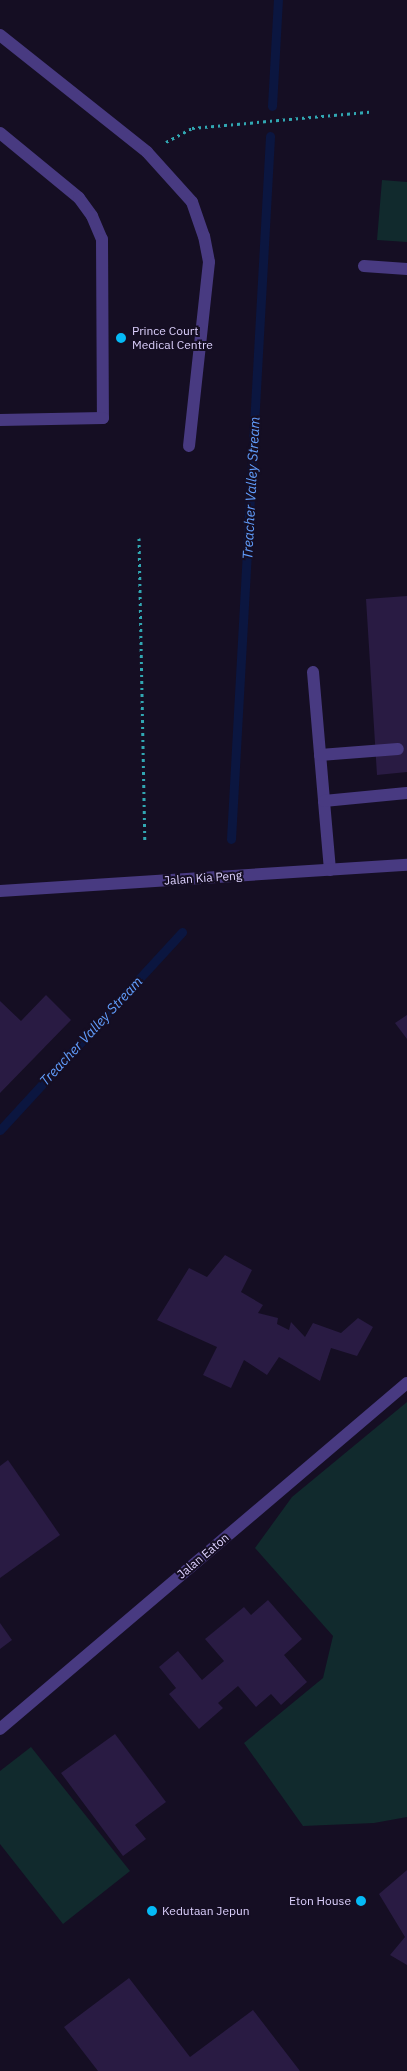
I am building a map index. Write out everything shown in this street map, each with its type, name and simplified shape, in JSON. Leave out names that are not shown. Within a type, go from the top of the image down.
[{"type":"street","points":[[0,35],[147,152],[192,202],[204,236],[209,262],[189,446]]},
{"type":"street","points":[[0,133],[80,198],[92,216],[102,238],[103,418],[0,420]]},
{"type":"street","points":[[364,266],[407,269]]},
{"type":"street","points":[[314,672],[330,870]]},
{"type":"street","points":[[320,755],[398,749]]},
{"type":"street","points":[[324,801],[407,794]]},
{"type":"street","name":"Jalan Kia Peng","points":[[0,891],[407,865]]},
{"type":"street","name":"Jalan Eaton","points":[[0,1729],[407,1383]]},
{"type":"path","points":[[147,152],[192,128],[369,112]]},
{"type":"path","points":[[139,538],[145,841]]},
{"type":"green space","points":[[382,180],[407,182],[407,242],[377,240]]},
{"type":"green space","points":[[407,1402],[407,1817],[374,1823],[303,1826],[244,1743],[323,1678],[333,1636],[255,1548],[292,1497]]},
{"type":"green space","points":[[31,1747],[130,1871],[63,1924],[0,1844],[0,1771]]},
{"type":"building","points":[[407,596],[407,772],[377,775],[366,599]]},
{"type":"building","points":[[46,995],[71,1020],[0,1093],[0,1001],[21,1021]]},
{"type":"building","points":[[407,1015],[407,1039],[395,1023]]},
{"type":"building","points":[[225,1255],[252,1270],[241,1292],[263,1305],[258,1313],[278,1318],[277,1324],[289,1330],[291,1322],[305,1337],[313,1323],[341,1333],[358,1318],[373,1327],[357,1356],[331,1348],[320,1381],[279,1357],[267,1375],[244,1360],[231,1388],[203,1375],[217,1347],[157,1320],[189,1268],[207,1277]]},
{"type":"building","points":[[8,1460],[60,1535],[0,1578],[0,1466]]},
{"type":"building","points":[[268,1600],[302,1639],[284,1655],[307,1682],[281,1705],[271,1694],[256,1707],[238,1686],[218,1703],[223,1708],[199,1729],[169,1694],[176,1688],[159,1667],[178,1651],[202,1680],[224,1661],[205,1639],[244,1607],[251,1615]]},
{"type":"building","points":[[0,1623],[12,1640],[0,1649]]},
{"type":"building","points":[[115,1734],[166,1802],[135,1825],[146,1839],[123,1856],[61,1773]]},
{"type":"building","points":[[407,1870],[407,1965],[390,1955],[405,1937],[379,1894]]},
{"type":"building","points":[[129,1978],[190,2057],[253,2010],[300,2071],[98,2071],[64,2027]]},
{"type":"waterway","name":"Treacher Valley Stream","points":[[272,106],[278,0]]},
{"type":"waterway","name":"Treacher Valley Stream","points":[[231,839],[270,136]]},
{"type":"waterway","name":"Treacher Valley Stream","points":[[0,1130],[182,932]]},
{"type":"place","name":"Prince Court Medical Centre","points":[[121,338]]},
{"type":"place","name":"Eton House","points":[[361,1901]]},
{"type":"place","name":"Kedutaan Jepun","points":[[152,1911]]}]
